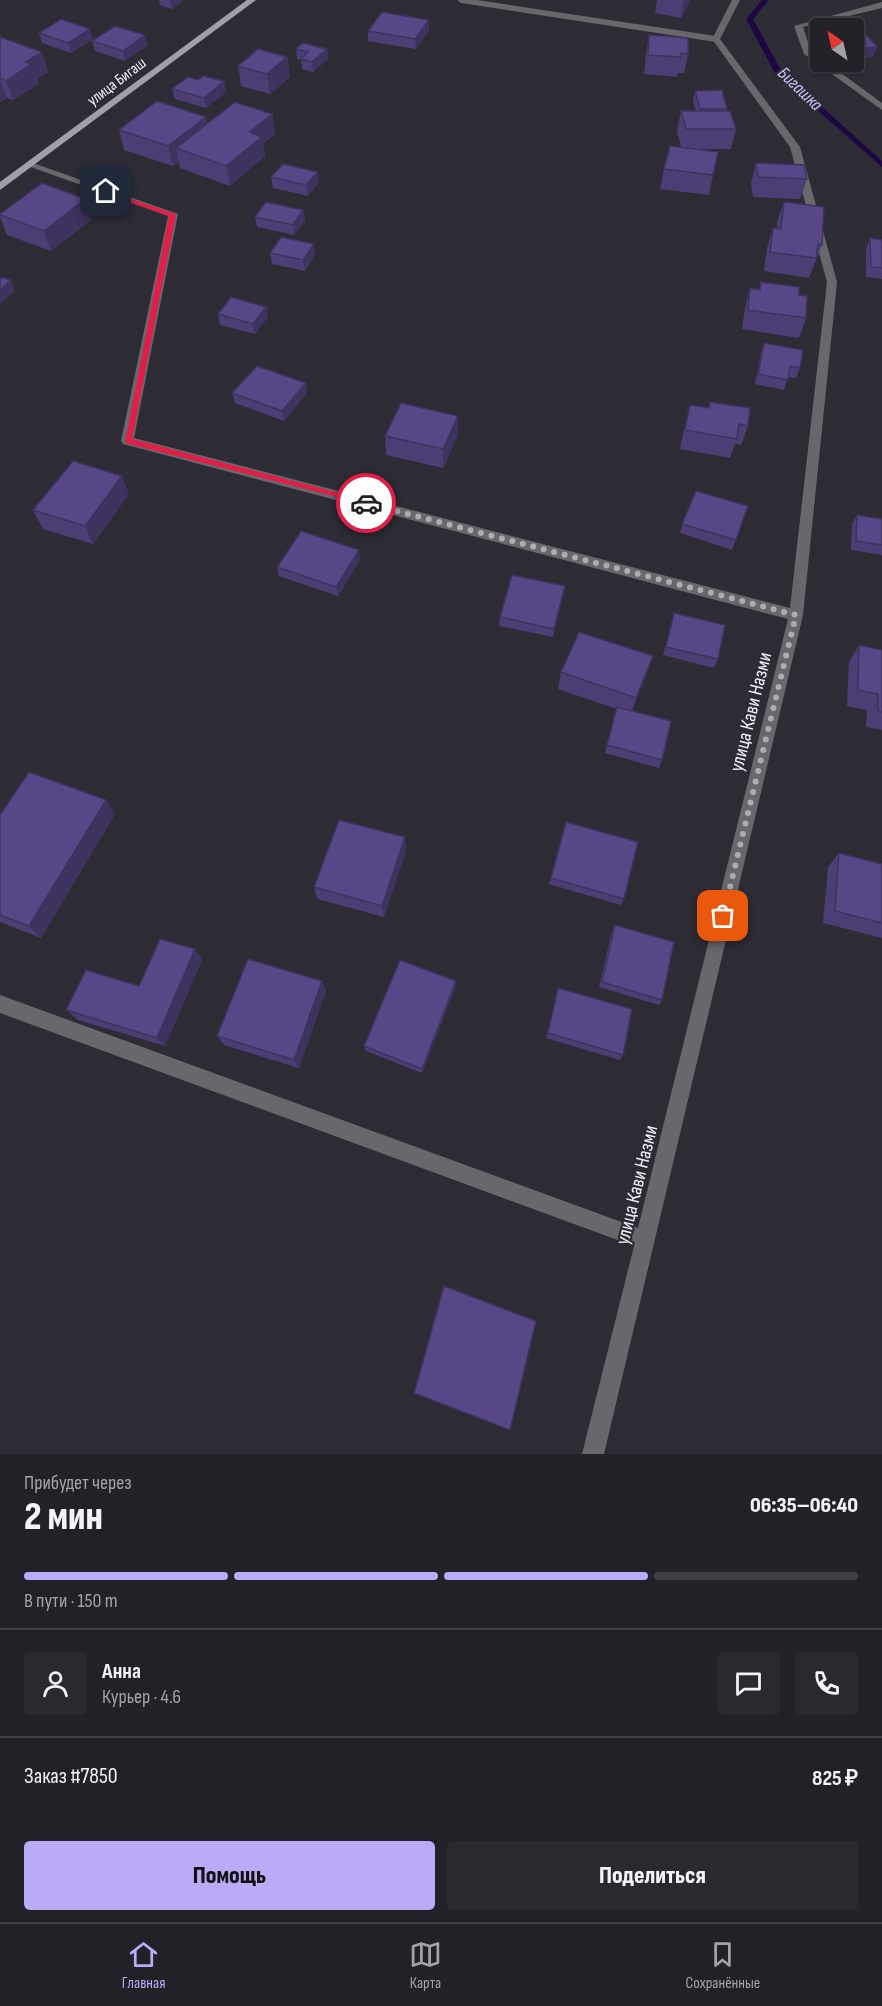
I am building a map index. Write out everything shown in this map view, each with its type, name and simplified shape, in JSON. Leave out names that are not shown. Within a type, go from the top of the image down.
[{"type":"main road","name":"улица Бигаш","points":[[0,187],[252,0]]},
{"type":"street","points":[[461,0],[716,39],[736,0]]},
{"type":"street","points":[[882,5],[798,26],[807,51],[882,107]]},
{"type":"street","name":"улица Кави Назми","points":[[593,1454],[796,615],[832,282],[795,147],[716,39]]},
{"type":"street","points":[[30,165],[172,214],[128,441],[796,615]]},
{"type":"street","points":[[0,1004],[645,1240]]},
{"type":"building","points":[[382,12],[429,20],[415,39],[368,31]]},
{"type":"building","points":[[61,19],[90,29],[68,43],[39,33]]},
{"type":"building","points":[[115,26],[145,35],[123,51],[92,41]]},
{"type":"building","points":[[864,32],[877,47],[864,48]]},
{"type":"building","points":[[649,35],[688,38],[688,54],[681,53],[681,57],[648,55]]},
{"type":"building","points":[[0,37],[42,52],[26,62],[32,64],[6,81],[0,78]]},
{"type":"building","points":[[303,43],[327,49],[312,62],[301,59],[308,52],[296,49]]},
{"type":"building","points":[[258,49],[287,57],[267,74],[238,66]]},
{"type":"building","points":[[203,76],[224,81],[204,98],[172,89],[188,77],[198,80]]},
{"type":"building","points":[[722,90],[727,109],[700,109],[695,91]]},
{"type":"building","points":[[157,101],[206,117],[168,146],[119,130]]},
{"type":"building","points":[[235,102],[272,114],[250,132],[262,137],[226,166],[176,148]]},
{"type":"building","points":[[681,111],[730,111],[736,129],[686,129]]},
{"type":"building","points":[[670,146],[718,152],[713,175],[664,169]]},
{"type":"building","points":[[756,163],[804,165],[807,179],[758,177]]},
{"type":"building","points":[[283,164],[318,172],[306,185],[271,177]]},
{"type":"building","points":[[42,183],[85,199],[44,231],[0,215],[0,214]]},
{"type":"building","points":[[266,202],[303,210],[293,225],[255,217]]},
{"type":"building","points":[[784,202],[824,207],[822,245],[818,244],[816,258],[770,252],[773,228],[781,229]]},
{"type":"building","points":[[281,237],[314,244],[303,260],[270,253]]},
{"type":"building","points":[[870,238],[882,240],[882,268],[871,267]]},
{"type":"building","points":[[0,277],[11,280],[0,290]]},
{"type":"building","points":[[761,282],[799,287],[799,295],[807,296],[806,318],[748,310],[750,288],[760,290]]},
{"type":"building","points":[[231,297],[266,307],[253,324],[218,314]]},
{"type":"building","points":[[764,343],[803,350],[800,368],[790,366],[788,380],[758,374]]},
{"type":"building","points":[[257,366],[306,383],[282,411],[232,393]]},
{"type":"building","points":[[710,402],[750,408],[748,426],[739,424],[737,439],[685,430],[690,405],[709,408]]},
{"type":"building","points":[[401,403],[458,416],[443,449],[385,436]]},
{"type":"building","points":[[73,461],[122,476],[85,526],[33,510]]},
{"type":"building","points":[[696,491],[748,506],[736,540],[682,524]]},
{"type":"building","points":[[857,515],[882,519],[882,545],[856,541]]},
{"type":"building","points":[[301,531],[359,550],[336,587],[277,567]]},
{"type":"building","points":[[512,575],[565,586],[554,629],[500,617]]},
{"type":"building","points":[[674,613],[725,625],[718,659],[666,647]]},
{"type":"building","points":[[579,632],[653,656],[636,698],[561,672]]},
{"type":"building","points":[[859,645],[882,650],[882,712],[878,711],[878,694],[858,690]]},
{"type":"building","points":[[617,707],[671,721],[662,760],[607,745]]},
{"type":"building","points":[[29,772],[106,800],[29,926],[0,915],[0,815]]},
{"type":"building","points":[[339,820],[405,837],[382,906],[314,887]]},
{"type":"building","points":[[566,822],[638,842],[624,899],[551,878]]},
{"type":"building","points":[[839,853],[882,864],[882,923],[835,911]]},
{"type":"building","points":[[615,925],[674,942],[662,1000],[602,982]]},
{"type":"building","points":[[160,939],[195,949],[157,1038],[66,1010],[86,970],[139,986]]},
{"type":"building","points":[[248,959],[322,981],[294,1060],[217,1036]]},
{"type":"building","points":[[400,960],[456,981],[422,1069],[364,1046]]},
{"type":"building","points":[[558,988],[632,1009],[623,1055],[548,1033]]},
{"type":"building","points":[[444,1286],[536,1321],[510,1430],[414,1393]]},
{"type":"waterway","name":"Бигашка","points":[[766,0],[749,19],[778,71],[882,165]]},
{"type":"way so far","points":[[366,503],[796,615],[723,916]]},
{"type":"route","points":[[106,191],[172,214],[128,441],[366,503]]}]
